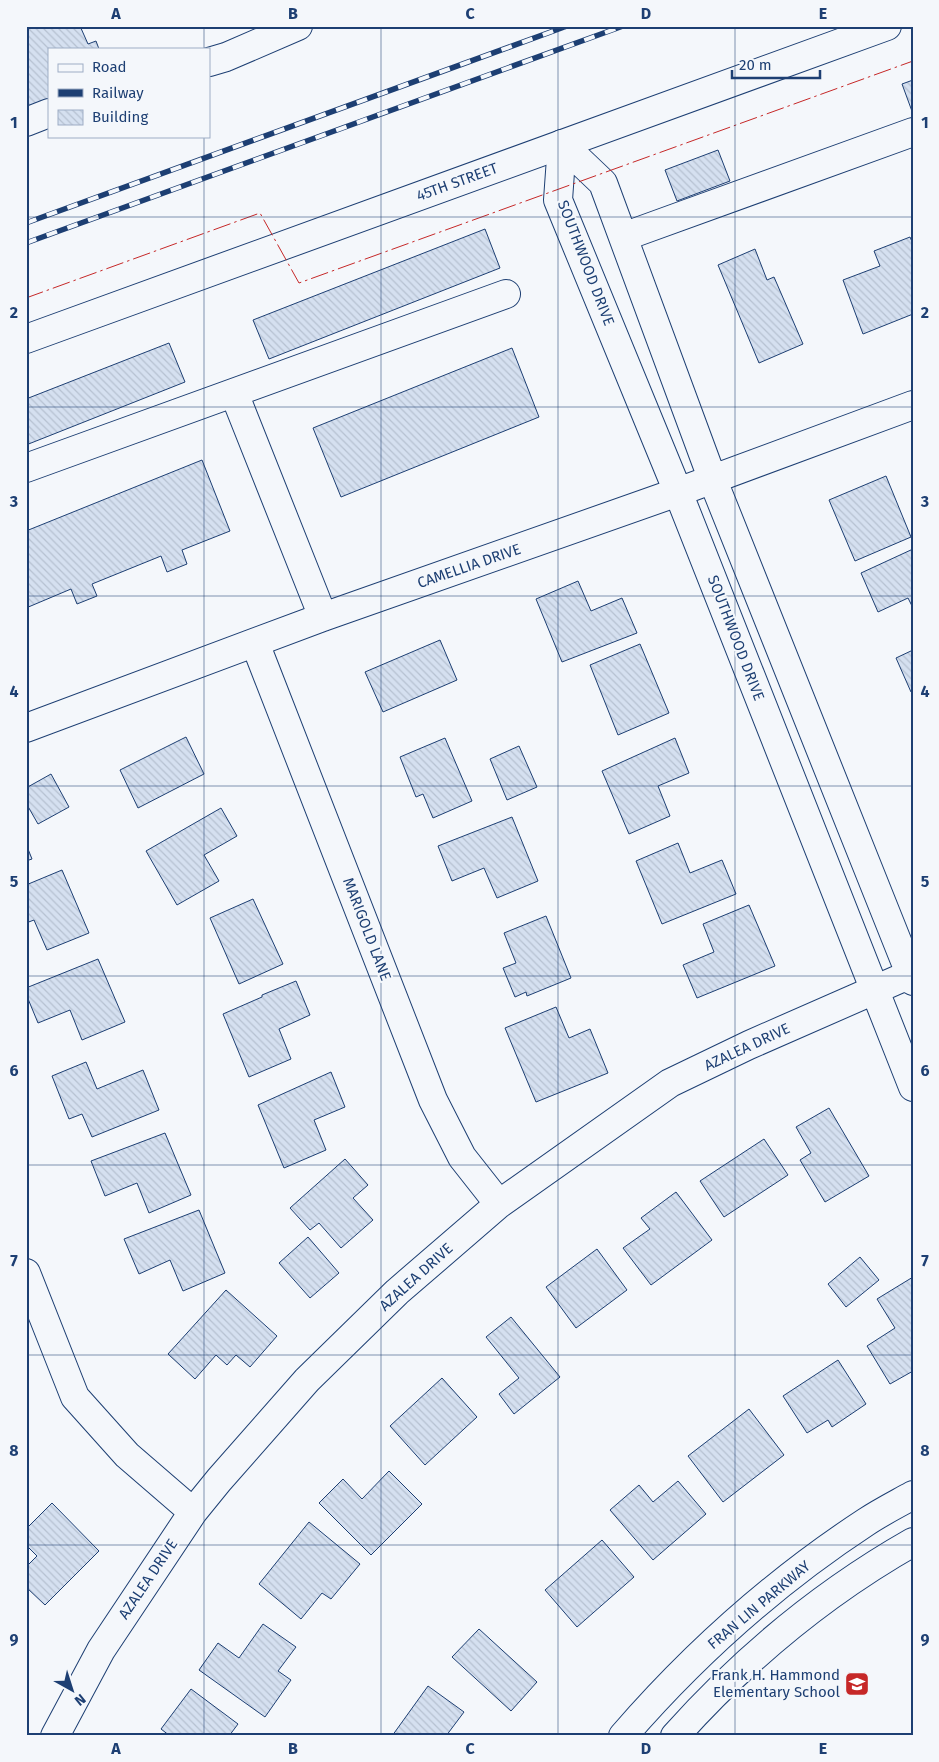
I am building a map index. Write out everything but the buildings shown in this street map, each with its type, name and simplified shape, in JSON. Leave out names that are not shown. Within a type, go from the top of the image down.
[{"type":"street","points":[[210,62],[226,57],[298,26]]},
{"type":"street","name":"45TH STREET","points":[[26,339],[887,26]]},
{"type":"street","points":[[26,122],[48,113]]},
{"type":"street","points":[[623,237],[913,132]]},
{"type":"street","points":[[562,144],[603,183],[712,478],[912,976]]},
{"type":"street","name":"SOUTHWOOD DRIVE","points":[[562,144],[558,200],[678,492],[913,1087]]},
{"type":"street","points":[[26,468],[506,294]]},
{"type":"street","points":[[234,393],[323,617]]},
{"type":"street","name":"CAMELLIA DRIVE","points":[[26,728],[323,617],[678,492],[913,405]]},
{"type":"street","name":"MARIGOLD LANE","points":[[255,643],[433,1100],[462,1157],[499,1204]]},
{"type":"street","name":"AZALEA DRIVE","points":[[55,1736],[101,1650],[193,1512],[308,1380],[397,1292],[499,1204],[670,1083],[874,990],[912,976]]},
{"type":"street","points":[[26,1273],[75,1397],[127,1455],[193,1512]]},
{"type":"street","name":"FRAN LIN PARKWAY","points":[[623,1736],[682,1672],[750,1610],[814,1558],[867,1522],[913,1495]]},
{"type":"street","points":[[675,1736],[735,1676],[784,1632],[841,1588],[888,1556],[913,1542]]},
{"type":"railway","points":[[26,223],[567,26]]},
{"type":"railway","points":[[26,243],[623,26]]},
{"type":"power","points":[[26,298],[260,213],[299,283],[913,61]]},
{"type":"place","name":"Frank H. Hammond Elementary School","points":[[857,1684]]}]
